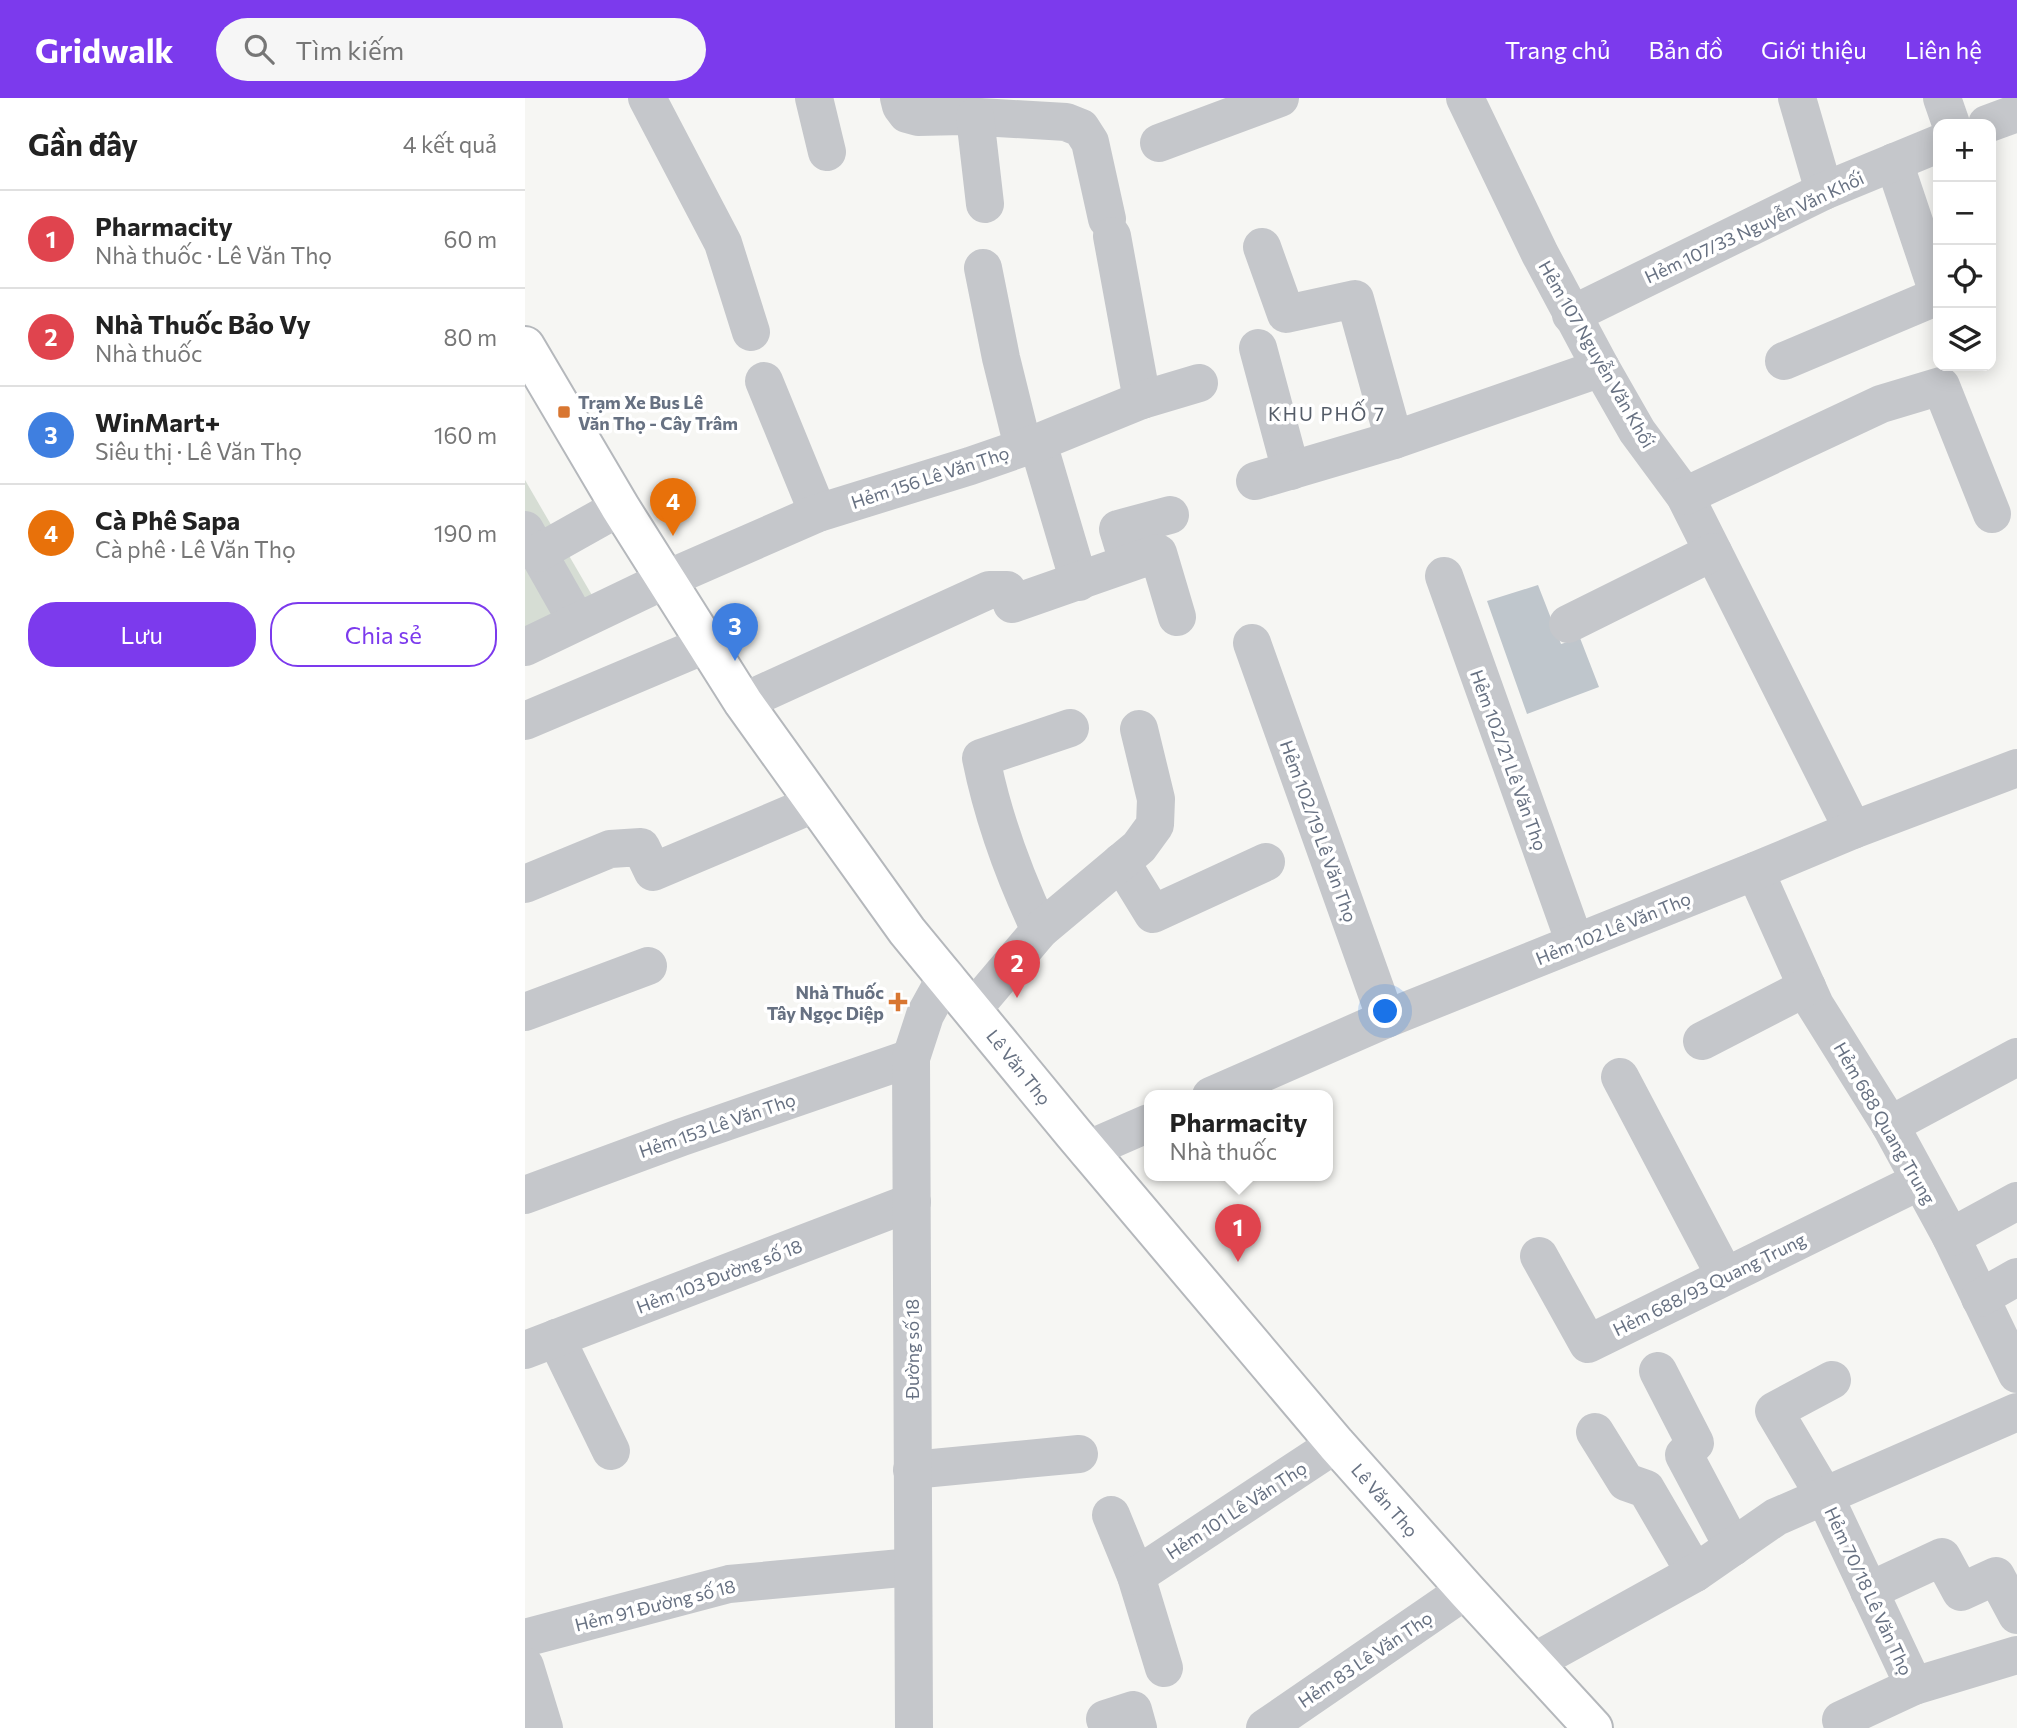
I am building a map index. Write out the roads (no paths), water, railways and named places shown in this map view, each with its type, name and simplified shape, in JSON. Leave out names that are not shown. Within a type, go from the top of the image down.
[{"type":"main road","name":"Lê Văn Thọ","points":[[528,358],[743,702],[907,931],[1087,1150],[1336,1444],[1593,1728]]},
{"type":"street","points":[[647,98],[723,243],[751,332]]},
{"type":"street","points":[[814,98],[827,152]]},
{"type":"street","points":[[899,98],[907,114],[918,117],[975,117],[1042,109],[1081,128],[1090,142],[1110,227],[1142,400]]},
{"type":"street","points":[[1159,143],[1280,98]]},
{"type":"street","name":"Hẻm 107 Nguyễn Văn Khối","points":[[1465,98],[1571,315],[1637,431],[1685,496],[1853,830]]},
{"type":"street","points":[[1797,98],[1825,191]]},
{"type":"street","points":[[1942,98],[1949,119]]},
{"type":"street","points":[[1996,121],[2017,113]]},
{"type":"street","points":[[975,117],[985,204]]},
{"type":"street","name":"Hẻm 107/33 Nguyễn Văn Khối","points":[[1571,315],[1825,191],[1933,146]]},
{"type":"street","points":[[1894,162],[1933,280]]},
{"type":"street","points":[[1262,247],[1286,314],[1355,299],[1394,439]]},
{"type":"street","points":[[983,268],[1001,358],[1079,582]]},
{"type":"street","points":[[1784,361],[1933,297]]},
{"type":"street","points":[[1258,348],[1273,476],[1394,439],[1601,368]]},
{"type":"street","points":[[764,381],[818,513]]},
{"type":"street","name":"Hẻm 156 Lê Văn Thọ","points":[[525,647],[665,580],[818,513],[970,466],[1033,453],[1142,400],[1199,383]]},
{"type":"street","points":[[1685,496],[1881,404],[1941,386],[1992,514]]},
{"type":"street","points":[[572,613],[531,541],[619,507]]},
{"type":"street","points":[[1128,562],[1118,530],[1170,515]]},
{"type":"street","points":[[1568,624],[1713,552]]},
{"type":"street","points":[[743,702],[989,590],[1007,590],[1012,604],[1158,553],[1177,617]]},
{"type":"street","name":"Hẻm 102/21 Lê Văn Thọ","points":[[1444,576],[1575,943]]},
{"type":"street","name":"Hẻm 102/19 Lê Văn Thọ","points":[[1252,643],[1386,1019]]},
{"type":"street","points":[[525,721],[707,644]]},
{"type":"street","points":[[1040,930],[1023,894],[990,804],[981,758],[1070,729]]},
{"type":"street","points":[[973,1009],[1040,930],[1139,847],[1155,825],[1156,799],[1139,729]]},
{"type":"street","name":"Hẻm 102 Lê Văn Thọ","points":[[1225,1090],[1386,1019],[1853,830],[2017,768]]},
{"type":"street","points":[[525,884],[610,849],[641,847],[653,872],[816,803]]},
{"type":"street","points":[[1121,862],[1153,914],[1266,862]]},
{"type":"street","name":"Hẻm 688 Quang Trung","points":[[1755,871],[1815,1005],[1890,1125],[1951,1237],[2017,1374]]},
{"type":"street","points":[[525,1012],[648,965]]},
{"type":"street","name":"Đường số 18","points":[[914,1728],[911,1058],[925,1015],[946,977]]},
{"type":"street","points":[[1702,1041],[1807,987]]},
{"type":"street","points":[[1890,1125],[2017,1057]]},
{"type":"street","name":"Hẻm 153 Lê Văn Thọ","points":[[525,1195],[682,1137],[911,1058]]},
{"type":"street","points":[[1620,1077],[1725,1276]]},
{"type":"street","points":[[1087,1150],[1144,1125]]},
{"type":"street","name":"Hẻm 688/93 Quang Trung","points":[[1539,1256],[1588,1344],[1920,1181]]},
{"type":"street","points":[[1951,1237],[2017,1201]]},
{"type":"street","name":"Hẻm 103 Đường số 18","points":[[540,1344],[912,1202]]},
{"type":"street","points":[[1980,1298],[2017,1278]]},
{"type":"street","points":[[540,1344],[611,1451]]},
{"type":"street","points":[[1658,1371],[1695,1443],[1684,1455],[1733,1547]]},
{"type":"street","name":"Hẻm 70/18 Lê Văn Thọ","points":[[1832,1380],[1775,1411],[1825,1497],[1914,1686]]},
{"type":"street","points":[[1532,1662],[1695,1573],[1776,1517],[2017,1412]]},
{"type":"street","points":[[1595,1432],[1626,1482],[1646,1489],[1695,1573]]},
{"type":"street","name":"Hẻm 101 Lê Văn Thọ","points":[[1136,1576],[1336,1444]]},
{"type":"street","points":[[912,1471],[1079,1454]]},
{"type":"street","points":[[1111,1515],[1136,1576],[1164,1668]]},
{"type":"street","points":[[1869,1591],[1942,1557],[1961,1592],[1996,1576],[2017,1615]]},
{"type":"street","name":"Hẻm 91 Đường số 18","points":[[525,1638],[729,1584],[912,1567]]},
{"type":"street","name":"Hẻm 83 Lê Văn Thọ","points":[[1265,1728],[1466,1590]]},
{"type":"street","points":[[1844,1728],[1841,1720],[1914,1686],[2017,1655]]},
{"type":"street","points":[[525,1666],[544,1728]]},
{"type":"place","name":"Trạm Xe Bus Lê Văn Thọ - Cây Trâm","points":[[564,412]]},
{"type":"place","name":"Cà Phê Sapa","points":[[673,536]]},
{"type":"place","name":"WinMart+","points":[[735,661]]},
{"type":"place","name":"Nhà Thuốc Bảo Vy","points":[[1017,998]]},
{"type":"place","name":"Nhà Thuốc Tây Ngọc Diệp","points":[[898,1002]]},
{"type":"place","name":"Pharmacity","points":[[1238,1262]]},
{"type":"district","name":"KHU PHỐ 7","points":[[1327,413]]}]
